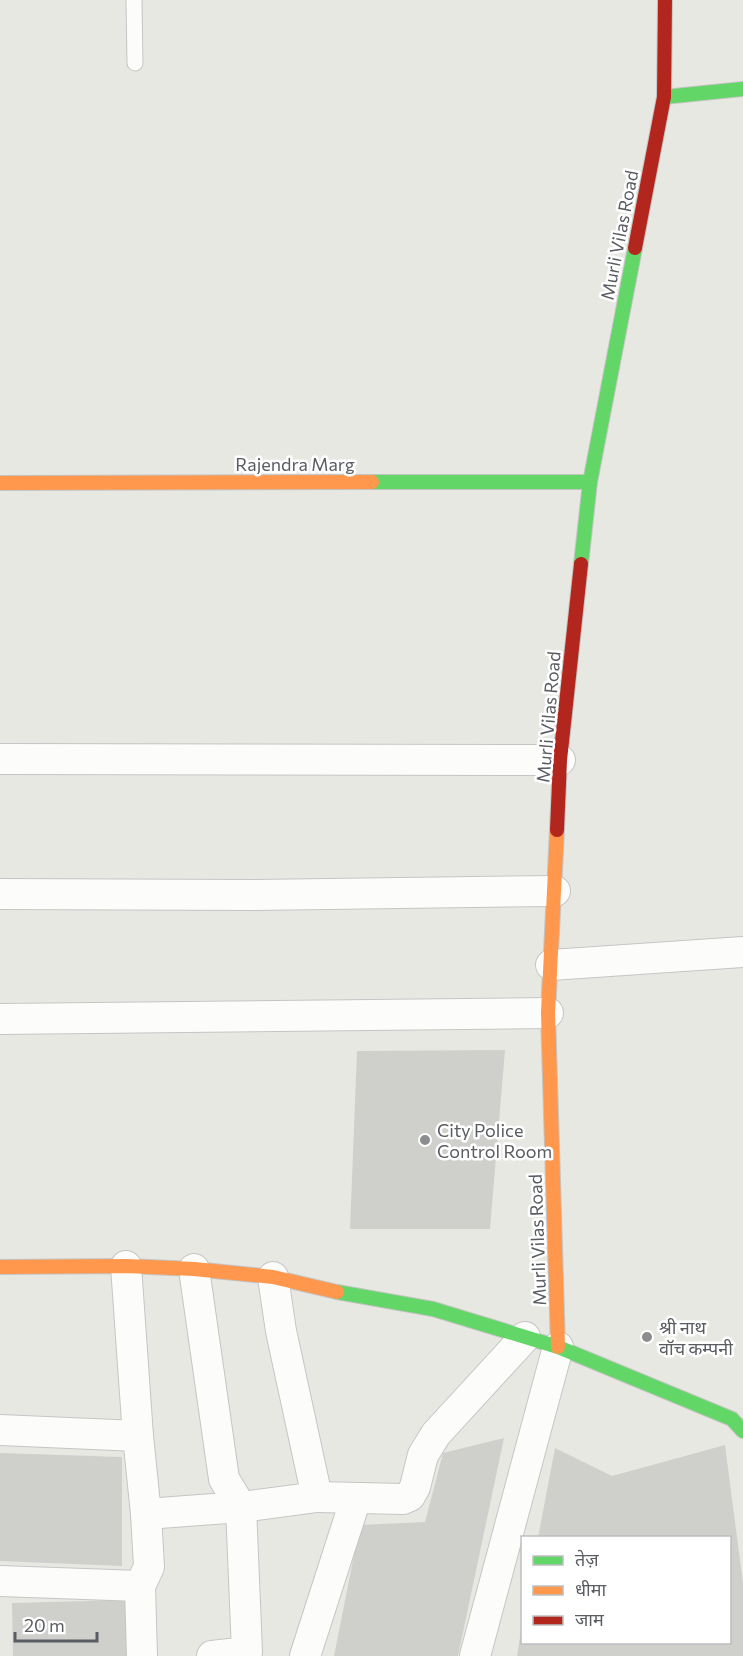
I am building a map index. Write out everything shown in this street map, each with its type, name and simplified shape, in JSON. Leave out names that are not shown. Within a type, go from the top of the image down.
[{"type":"street","name":"Murli Vilas Road","points":[[558,1347],[548,1013],[560,760],[591,482],[664,97],[664,0]]},
{"type":"street","points":[[664,97],[743,89]]},
{"type":"street","name":"Rajendra Marg","points":[[0,483],[591,482]]},
{"type":"street","points":[[0,759],[560,760]]},
{"type":"street","points":[[0,894],[265,895],[555,891]]},
{"type":"street","points":[[551,965],[743,952]]},
{"type":"street","points":[[0,1019],[548,1013]]},
{"type":"street","points":[[0,1267],[126,1266],[194,1269],[273,1277],[354,1296],[433,1309],[558,1347],[732,1419],[743,1431]]},
{"type":"street","points":[[126,1266],[149,1567],[140,1586],[142,1656]]},
{"type":"street","points":[[194,1269],[224,1479],[241,1507],[247,1652],[212,1656]]},
{"type":"street","points":[[273,1277],[281,1331],[316,1497]]},
{"type":"street","points":[[146,1514],[241,1507],[316,1497],[403,1499],[410,1496],[415,1487],[423,1455],[436,1434],[525,1337]]},
{"type":"street","points":[[475,1656],[558,1347]]},
{"type":"street","points":[[0,1430],[138,1436]]},
{"type":"street","points":[[305,1656],[356,1498]]},
{"type":"street","points":[[0,1581],[140,1586]]},
{"type":"lane","points":[[134,0],[135,63]]},
{"type":"building","name":"City Police Control Room","points":[[505,1050],[490,1229],[350,1229],[357,1051]]},
{"type":"building","points":[[504,1438],[458,1656],[334,1656],[360,1525],[425,1522],[443,1453]]},
{"type":"building","points":[[725,1445],[743,1583],[743,1656],[517,1656],[521,1631],[521,1644],[731,1644],[731,1536],[538,1536],[555,1448],[612,1476]]},
{"type":"building","points":[[0,1453],[122,1457],[122,1566],[0,1561]]},
{"type":"building","points":[[126,1600],[129,1656],[13,1656],[12,1603]]},
{"type":"traffic: fast","points":[[664,97],[743,89]]},
{"type":"traffic: fast","points":[[581,564],[590,482],[635,248]]},
{"type":"traffic: fast","points":[[372,482],[590,482]]},
{"type":"traffic: fast","points":[[337,1292],[433,1309],[558,1347],[732,1419],[743,1431]]},
{"type":"traffic: slow","points":[[0,483],[372,482]]},
{"type":"traffic: slow","points":[[557,830],[548,1013],[558,1347]]},
{"type":"traffic: slow","points":[[0,1267],[126,1266],[194,1269],[273,1277],[337,1292]]},
{"type":"traffic: jam","points":[[635,248],[664,97],[665,0]]},
{"type":"traffic: jam","points":[[557,830],[560,760],[581,564]]},
{"type":"place","name":"City Police Control Room","points":[[425,1140]]},
{"type":"place","name":"श्री नाथ वॉच कम्पनी","points":[[647,1337]]}]
